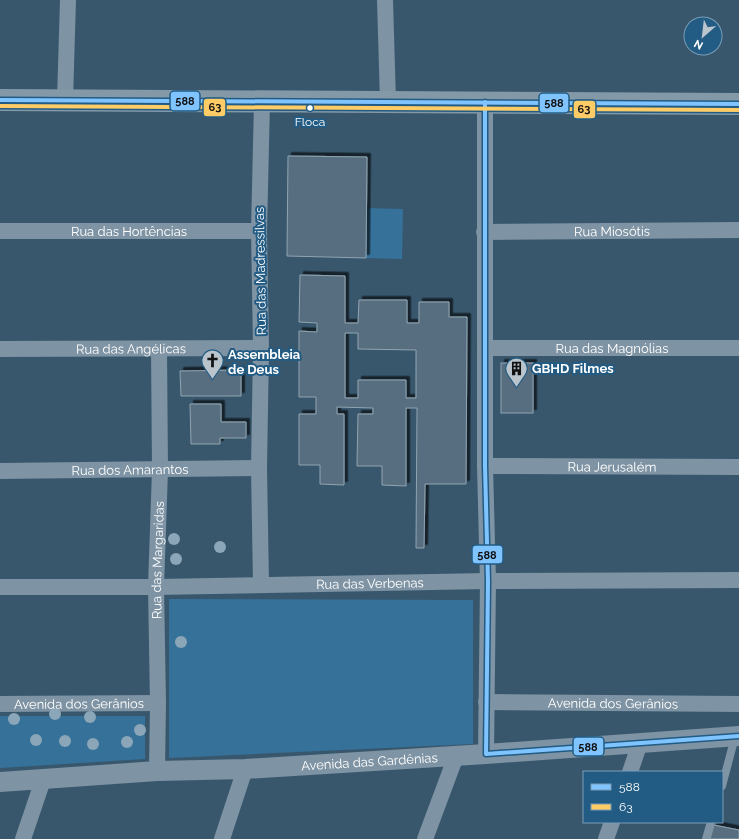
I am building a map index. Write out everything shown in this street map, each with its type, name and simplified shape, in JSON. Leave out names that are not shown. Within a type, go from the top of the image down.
[{"type":"main road","points":[[0,100],[739,104]]},
{"type":"street","points":[[65,100],[68,0]]},
{"type":"street","points":[[385,0],[388,102]]},
{"type":"street","name":"Rua das Madressilvas","points":[[261,584],[259,468],[261,348],[259,231],[262,102]]},
{"type":"street","points":[[485,102],[485,466],[488,581],[486,754]]},
{"type":"street","name":"Rua Miosótis","points":[[484,232],[739,230]]},
{"type":"street","name":"Rua das Hortências","points":[[0,231],[259,231]]},
{"type":"street","name":"Rua das Angélicas","points":[[0,349],[261,348]]},
{"type":"street","name":"Rua das Magnólias","points":[[485,348],[739,348]]},
{"type":"street","name":"Rua das Margaridas","points":[[157,771],[158,703],[156,587],[160,470],[159,349]]},
{"type":"street","name":"Rua Jerusalém","points":[[485,466],[739,466]]},
{"type":"street","name":"Rua dos Amarantos","points":[[0,471],[259,468]]},
{"type":"street","name":"Rua das Verbenas","points":[[0,587],[156,587],[488,581],[739,580]]},
{"type":"street","name":"Avenida dos Gerânios","points":[[486,702],[739,704]]},
{"type":"street","name":"Avenida dos Gerânios","points":[[0,704],[158,703]]},
{"type":"street","name":"Avenida das Gardênias","points":[[0,782],[157,771],[245,769],[456,756],[737,736]]},
{"type":"street","points":[[630,771],[640,744]]},
{"type":"street","points":[[425,839],[456,756]]},
{"type":"street","points":[[222,839],[245,769]]},
{"type":"street","points":[[23,839],[43,780]]},
{"type":"street","points":[[606,839],[612,823]]},
{"type":"lane","points":[[723,783],[737,736]]},
{"type":"lane","points":[[706,839],[711,823]]},
{"type":"shaded area","points":[[366,208],[403,209],[402,259],[366,258]]},
{"type":"shaded area","points":[[169,599],[473,600],[473,744],[169,758]]},
{"type":"shaded area","points":[[0,716],[145,716],[145,759],[0,768]]},
{"type":"building","points":[[288,156],[367,157],[366,258],[287,256]]},
{"type":"building","points":[[300,275],[345,276],[345,323],[358,323],[359,300],[407,300],[407,323],[419,323],[419,302],[449,302],[449,317],[467,317],[466,484],[425,484],[424,548],[416,548],[417,408],[406,408],[406,486],[382,485],[382,466],[357,466],[358,414],[373,414],[373,408],[337,407],[337,414],[344,414],[344,485],[320,484],[320,465],[299,465],[299,414],[316,414],[316,397],[299,397],[299,331],[317,332],[317,323],[299,322]],"holes":[[[345,333],[358,333],[358,349],[416,350],[416,398],[406,398],[406,380],[358,380],[358,398],[345,398]]]},
{"type":"building","name":"GBHD Filmes","points":[[501,363],[533,363],[533,413],[501,413]]},
{"type":"building","points":[[241,370],[241,396],[181,396],[180,371]]},
{"type":"building","points":[[190,404],[221,404],[221,422],[246,422],[246,438],[220,438],[220,444],[191,444]]},
{"type":"building","points":[[714,825],[739,830],[739,839],[710,839]]},
{"type":"transit line","name":"588","points":[[0,100],[739,104]]},
{"type":"transit line","name":"588","points":[[485,102],[485,466],[488,581],[486,754],[739,736]]},
{"type":"transit line","name":"63","points":[[0,106],[739,110]]},
{"type":"place","name":"Floca","points":[[310,108]]},
{"type":"place","name":"Assembleia de Deus","points":[[212,380]]},
{"type":"place","name":"GBHD Filmes","points":[[517,388]]}]
